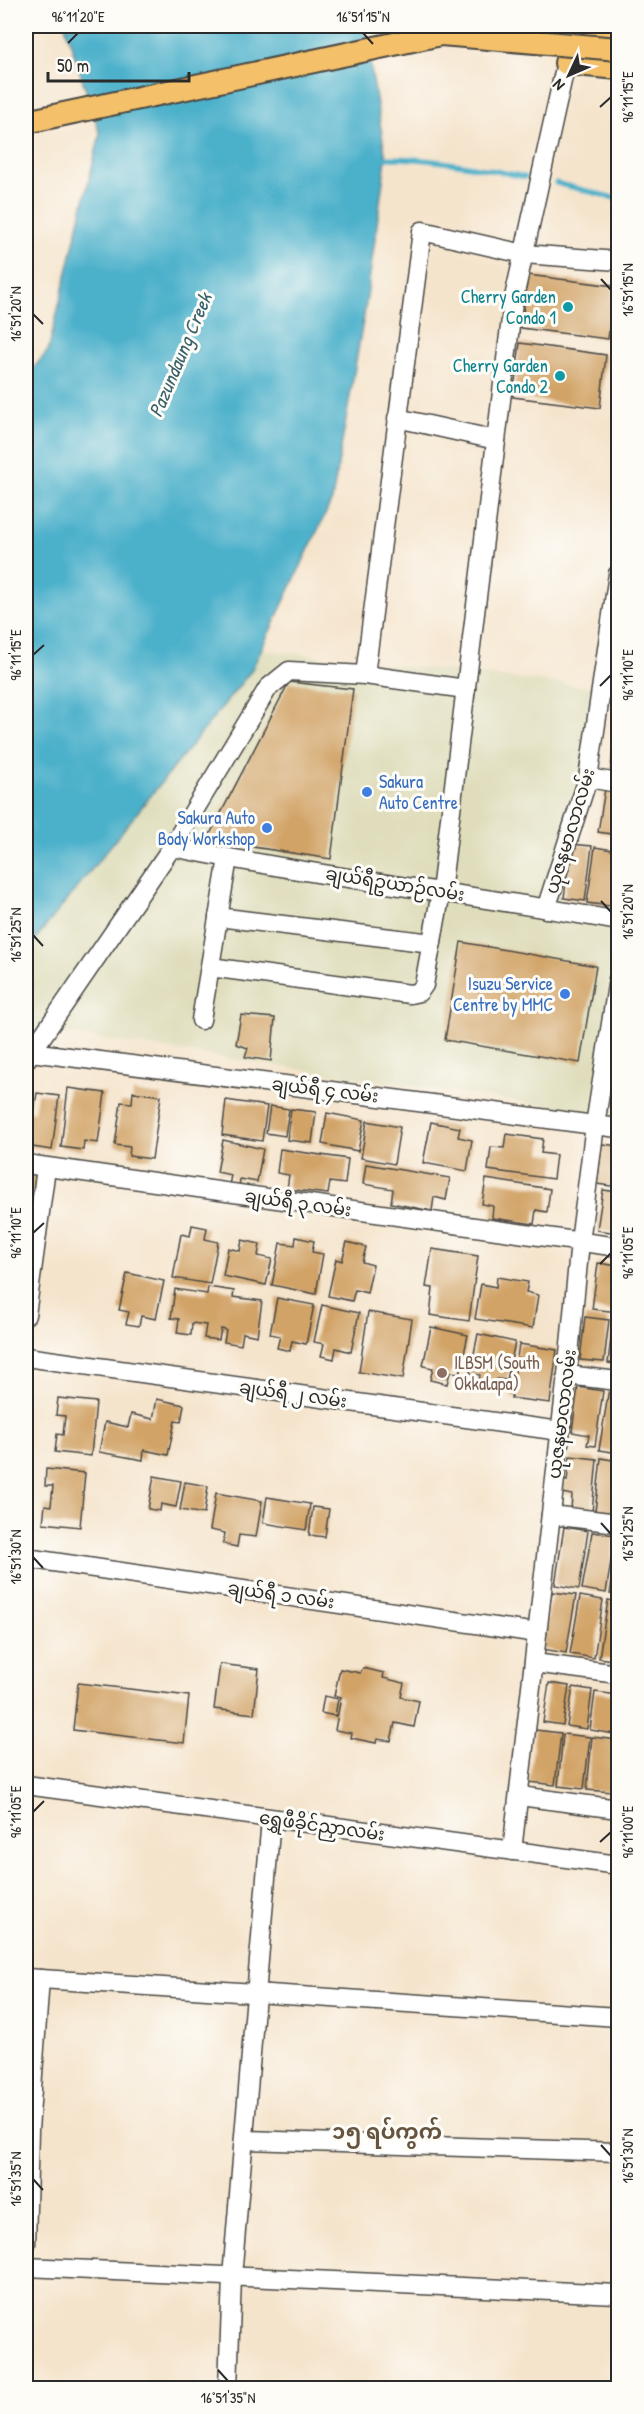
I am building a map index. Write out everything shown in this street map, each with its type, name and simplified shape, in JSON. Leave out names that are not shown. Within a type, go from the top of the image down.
[{"type":"main road","points":[[593,26],[618,28]]},
{"type":"main road","points":[[26,122],[441,34],[618,49]]},
{"type":"main road","points":[[566,63],[618,68]]},
{"type":"street","points":[[210,967],[410,994],[419,992],[424,985],[441,892],[513,302],[566,63],[571,26]]},
{"type":"street","points":[[365,675],[422,231],[524,254],[618,261]]},
{"type":"street","points":[[397,418],[496,440]]},
{"type":"street","name":"ယုဇနမာလာလမ်း","points":[[546,909],[588,778],[618,574]]},
{"type":"street","points":[[28,1056],[172,847],[268,688],[278,678],[289,671],[365,675],[466,689]]},
{"type":"street","points":[[588,778],[618,783]]},
{"type":"street","name":"ချယ်ရီဥယာဉ်လမ်း","points":[[172,847],[618,921]]},
{"type":"street","points":[[201,1020],[228,858]]},
{"type":"street","points":[[218,917],[432,943]]},
{"type":"street","name":"ယုဇနမာလာလမ်း","points":[[512,1851],[567,1375],[575,1241],[616,1013],[618,979]]},
{"type":"street","name":"ချယ်ရီ ၄ လမ်း","points":[[28,1056],[618,1128]]},
{"type":"street","name":"ချယ်ရီ ၃ လမ်း","points":[[26,1164],[618,1247]]},
{"type":"street","points":[[26,1315],[46,1168]]},
{"type":"street","name":"ချယ်ရီ ၂ လမ်း","points":[[26,1357],[560,1431]]},
{"type":"street","points":[[567,1375],[618,1381]]},
{"type":"street","points":[[551,1515],[618,1523]]},
{"type":"street","name":"ချယ်ရီ ၁ လမ်း","points":[[26,1558],[537,1633]]},
{"type":"street","points":[[534,1663],[618,1674]]},
{"type":"street","name":"ရွှေဖီခိုင်ညှာလမ်း","points":[[26,1785],[618,1865]]},
{"type":"street","points":[[520,1796],[618,1809]]},
{"type":"street","points":[[228,2388],[232,2277],[271,1819]]},
{"type":"street","points":[[26,2244],[27,2130],[33,1978],[618,2017]]},
{"type":"street","points":[[244,2140],[618,2152]]},
{"type":"street","points":[[26,2267],[618,2294]]},
{"type":"shaded area","name":"Sakura Auto Centre","points":[[261,650],[602,688],[555,919],[616,931],[592,1113],[26,1028],[26,951],[251,671]]},
{"type":"water","name":"Pazundaung Creek","points":[[65,26],[364,26],[386,159],[366,304],[332,500],[251,671],[26,951],[26,377],[48,351],[100,134]]},
{"type":"building","name":"Cherry Garden Condo 1","points":[[528,275],[614,286],[608,339],[521,328]]},
{"type":"building","name":"Cherry Garden Condo 2","points":[[520,343],[606,355],[600,408],[513,397]]},
{"type":"building","points":[[289,682],[353,689],[331,859],[207,840]]},
{"type":"building","points":[[613,743],[618,743],[618,772],[611,771]]},
{"type":"building","points":[[605,789],[618,791],[618,835],[598,832]]},
{"type":"building","points":[[571,844],[592,846],[585,901],[564,898]]},
{"type":"building","points":[[595,847],[618,851],[618,907],[587,903]]},
{"type":"building","points":[[461,942],[596,966],[580,1063],[445,1040]]},
{"type":"building","points":[[241,1015],[275,1018],[271,1061],[245,1057],[248,1048],[236,1044]]},
{"type":"building","points":[[68,1088],[105,1093],[98,1143],[84,1141],[83,1150],[61,1147]]},
{"type":"building","points":[[133,1092],[161,1096],[152,1159],[129,1156],[130,1147],[115,1145],[121,1102],[132,1103]]},
{"type":"building","points":[[37,1093],[59,1096],[52,1150],[26,1146],[26,1111],[34,1112]]},
{"type":"building","points":[[226,1100],[267,1106],[262,1141],[222,1135]]},
{"type":"building","points":[[270,1106],[289,1109],[285,1136],[266,1133]]},
{"type":"building","points":[[291,1109],[316,1112],[312,1143],[287,1140]]},
{"type":"building","points":[[327,1113],[364,1120],[358,1151],[322,1144]]},
{"type":"building","points":[[367,1121],[400,1127],[394,1164],[361,1158]]},
{"type":"building","points":[[431,1122],[460,1128],[458,1137],[472,1140],[467,1171],[423,1163]]},
{"type":"building","points":[[506,1134],[543,1139],[541,1153],[556,1155],[553,1179],[488,1170],[491,1147],[504,1148]]},
{"type":"building","points":[[223,1140],[263,1149],[257,1182],[240,1179],[239,1188],[229,1186],[231,1175],[217,1172]]},
{"type":"building","points":[[602,1144],[618,1146],[618,1187],[597,1184]]},
{"type":"building","points":[[280,1149],[348,1159],[345,1184],[330,1182],[328,1194],[287,1189],[289,1175],[277,1173]]},
{"type":"building","points":[[366,1164],[450,1178],[446,1200],[434,1197],[432,1211],[391,1203],[393,1189],[363,1184]]},
{"type":"building","points":[[26,1170],[40,1172],[26,1267]]},
{"type":"building","points":[[486,1179],[550,1189],[547,1212],[536,1210],[534,1224],[492,1218],[493,1206],[482,1204]]},
{"type":"building","points":[[603,1190],[618,1192],[618,1233],[597,1230]]},
{"type":"building","points":[[192,1225],[207,1228],[205,1239],[218,1242],[210,1284],[173,1278],[181,1234],[190,1236]]},
{"type":"building","points":[[296,1237],[314,1241],[312,1252],[323,1254],[316,1294],[272,1285],[280,1243],[295,1245]]},
{"type":"building","points":[[242,1240],[260,1244],[258,1256],[272,1259],[266,1285],[223,1276],[228,1248],[240,1251]]},
{"type":"building","points":[[347,1242],[366,1247],[362,1262],[373,1265],[367,1293],[355,1290],[352,1301],[328,1296],[336,1259],[342,1261]]},
{"type":"building","points":[[432,1249],[478,1256],[469,1321],[430,1315],[433,1288],[426,1287]]},
{"type":"building","points":[[598,1263],[618,1266],[618,1312],[592,1309]]},
{"type":"building","points":[[127,1273],[164,1281],[156,1319],[141,1316],[139,1326],[126,1324],[129,1312],[119,1310]]},
{"type":"building","points":[[497,1277],[528,1282],[526,1292],[538,1295],[533,1328],[475,1319],[481,1284],[496,1287]]},
{"type":"building","points":[[208,1287],[234,1291],[233,1297],[262,1301],[257,1336],[243,1333],[241,1345],[224,1342],[226,1330],[221,1329],[219,1340],[204,1338],[206,1325],[192,1323],[191,1335],[177,1333],[179,1319],[171,1318],[175,1289],[207,1294]]},
{"type":"building","points":[[277,1298],[314,1305],[306,1344],[292,1341],[290,1351],[277,1348],[280,1336],[270,1334]]},
{"type":"building","points":[[322,1305],[359,1313],[351,1352],[336,1348],[334,1359],[321,1356],[324,1344],[314,1342]]},
{"type":"building","points":[[368,1312],[412,1319],[403,1379],[359,1372]]},
{"type":"building","points":[[585,1317],[609,1320],[604,1362],[580,1360]]},
{"type":"building","points":[[613,1320],[618,1321],[618,1364],[608,1363]]},
{"type":"building","points":[[431,1327],[468,1335],[460,1373],[450,1372],[447,1384],[430,1380],[433,1368],[423,1366]]},
{"type":"building","points":[[478,1334],[515,1342],[507,1380],[497,1379],[495,1391],[478,1388],[480,1375],[470,1373]]},
{"type":"building","points":[[519,1344],[557,1350],[550,1403],[511,1398]]},
{"type":"building","points":[[578,1387],[603,1391],[595,1446],[587,1445],[589,1435],[572,1432]]},
{"type":"building","points":[[609,1389],[618,1391],[618,1453],[599,1450]]},
{"type":"building","points":[[58,1398],[96,1402],[91,1456],[55,1452],[57,1434],[63,1435],[65,1416],[56,1415]]},
{"type":"building","points":[[157,1399],[184,1405],[181,1422],[175,1421],[168,1455],[144,1450],[143,1460],[99,1452],[105,1422],[128,1427],[131,1414],[153,1419]]},
{"type":"building","points":[[570,1456],[597,1459],[592,1512],[571,1510],[572,1495],[562,1493],[563,1480],[567,1481]]},
{"type":"building","points":[[601,1458],[618,1461],[617,1515],[595,1512]]},
{"type":"building","points":[[46,1469],[85,1473],[80,1527],[43,1523],[45,1505],[51,1506],[53,1486],[45,1486]]},
{"type":"building","points":[[154,1476],[181,1481],[176,1507],[161,1504],[160,1511],[148,1509]]},
{"type":"building","points":[[185,1482],[208,1486],[204,1514],[180,1510]]},
{"type":"building","points":[[216,1493],[262,1501],[256,1537],[239,1535],[237,1547],[223,1544],[225,1533],[210,1530]]},
{"type":"building","points":[[267,1497],[310,1504],[306,1530],[263,1523]]},
{"type":"building","points":[[313,1507],[329,1509],[325,1537],[309,1535]]},
{"type":"building","points":[[564,1527],[588,1531],[579,1589],[555,1585]]},
{"type":"building","points":[[592,1532],[615,1535],[606,1593],[582,1589]]},
{"type":"building","points":[[618,1547],[618,1595],[610,1594]]},
{"type":"building","points":[[552,1592],[576,1595],[566,1653],[542,1649]]},
{"type":"building","points":[[580,1596],[603,1600],[594,1658],[570,1654]]},
{"type":"building","points":[[608,1600],[618,1602],[618,1661],[599,1658]]},
{"type":"building","points":[[220,1664],[259,1669],[254,1714],[214,1709]]},
{"type":"building","points":[[363,1668],[384,1673],[383,1678],[404,1683],[401,1697],[419,1701],[414,1727],[395,1723],[391,1741],[377,1739],[376,1743],[351,1738],[352,1733],[335,1730],[341,1697],[334,1696],[340,1669],[360,1673]]},
{"type":"building","points":[[78,1683],[189,1696],[184,1743],[73,1730]]},
{"type":"building","points":[[549,1683],[569,1686],[563,1725],[543,1722]]},
{"type":"building","points":[[573,1687],[592,1690],[587,1729],[567,1726]]},
{"type":"building","points":[[595,1692],[618,1695],[614,1734],[590,1730]]},
{"type":"building","points":[[324,1696],[338,1699],[335,1716],[321,1713]]},
{"type":"building","points":[[535,1730],[561,1733],[555,1785],[529,1782]]},
{"type":"building","points":[[563,1734],[590,1737],[584,1789],[558,1786]]},
{"type":"building","points":[[592,1737],[618,1740],[613,1792],[587,1790]]},
{"type":"waterway","points":[[379,158],[434,161],[525,177]]},
{"type":"waterway","points":[[556,183],[618,199]]},
{"type":"place","name":"Cherry Garden Condo 1","points":[[568,307]]},
{"type":"place","name":"Cherry Garden Condo 2","points":[[560,376]]},
{"type":"place","name":"Sakura Auto Centre","points":[[367,792]]},
{"type":"place","name":"Sakura Auto Body Workshop","points":[[267,828]]},
{"type":"place","name":"Isuzu Service Centre by MMC","points":[[565,994]]},
{"type":"place","name":"ILBSM (South Okkalapa)","points":[[442,1373]]},
{"type":"district","name":"၁၅ ရပ်ကွက်","points":[[387,2132]]}]
